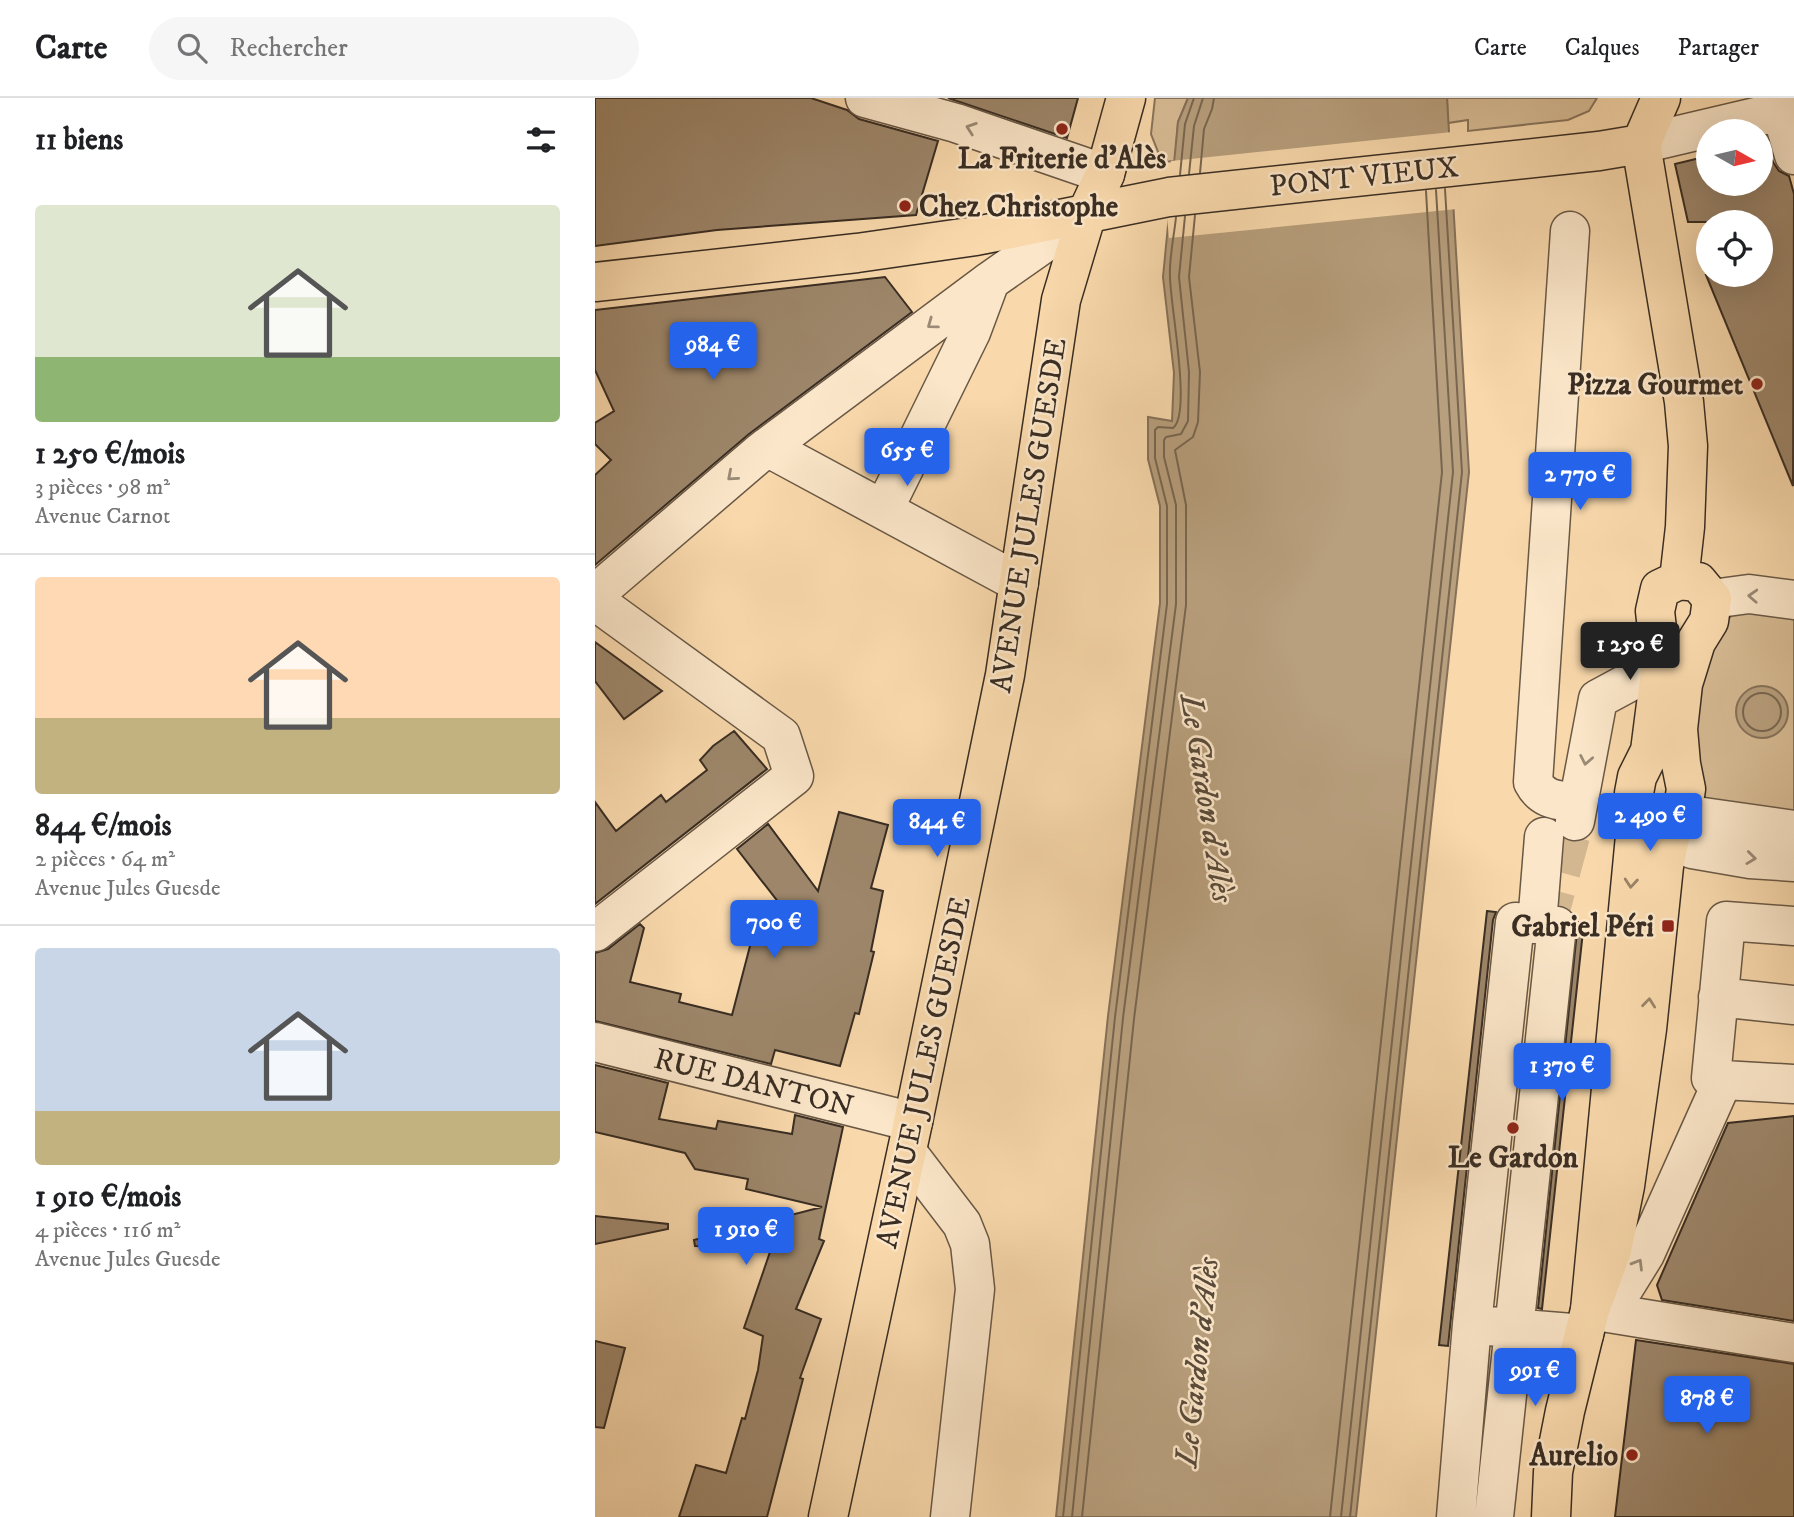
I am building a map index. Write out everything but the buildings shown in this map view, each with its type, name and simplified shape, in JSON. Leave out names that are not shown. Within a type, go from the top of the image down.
[{"type":"main road","name":"AVENUE JULES GUESDE","points":[[828,1517],[1005,675],[1061,300],[1087,213],[1105,174],[1126,98]]},
{"type":"main road","points":[[1661,98],[1641,144],[1684,402],[1688,446],[1685,527],[1679,580]]},
{"type":"main road","name":"PONT VIEUX","points":[[595,282],[857,253],[977,236],[1169,197],[1599,151],[1641,144]]},
{"type":"main road","points":[[1551,1517],[1553,1472],[1587,1322],[1664,817],[1686,789],[1678,729],[1683,684],[1696,642],[1709,621],[1712,599],[1698,582],[1679,580],[1660,589],[1655,611],[1661,665],[1650,751],[1637,777],[1634,793],[1634,807],[1664,817]]},
{"type":"street","points":[[865,98],[956,123],[1105,174]]},
{"type":"street","points":[[1641,144],[1788,109],[1794,155]]},
{"type":"street","points":[[595,594],[767,447],[990,281],[1087,213]]},
{"type":"street","points":[[1566,820],[1551,799],[1538,793],[1533,782],[1570,231]]},
{"type":"street","points":[[884,509],[971,332],[990,281]]},
{"type":"street","points":[[767,447],[1019,583]]},
{"type":"street","points":[[1712,599],[1749,594],[1794,600]]},
{"type":"street","points":[[595,601],[781,736],[794,776],[595,932]]},
{"type":"street","points":[[1537,924],[1598,699],[1661,665]]},
{"type":"street","points":[[1664,817],[1794,830]]},
{"type":"street","points":[[1664,817],[1692,849],[1750,859],[1794,862]]},
{"type":"street","points":[[1718,1090],[1711,1078],[1726,921],[1794,926]]},
{"type":"street","points":[[1456,1517],[1472,1324],[1515,922],[1557,926],[1494,1517]]},
{"type":"street","points":[[1718,997],[1794,1005]]},
{"type":"street","name":"RUE DANTON","points":[[595,1042],[910,1137]]},
{"type":"street","points":[[1718,1090],[1794,1084]]},
{"type":"street","points":[[1587,1322],[1624,1288],[1644,1254],[1718,1090]]},
{"type":"street","points":[[910,1137],[962,1224],[969,1244],[975,1289],[950,1517]]},
{"type":"street","points":[[1472,1324],[1514,1329],[1587,1322],[1794,1343]]},
{"type":"shaded area","points":[[1155,98],[1188,98],[1178,122],[1175,161],[1162,162],[1151,134]]},
{"type":"shaded area","points":[[1447,98],[1597,98],[1589,111],[1568,120],[1468,131],[1468,120],[1448,123]]},
{"type":"shaded area","points":[[1794,610],[1794,815],[1705,802],[1691,714],[1701,653],[1735,611]]},
{"type":"water","name":"Le Gardon d'Alès","points":[[1188,98],[1447,98],[1469,472],[1356,1517],[1056,1517],[1108,1016],[1160,603],[1160,506],[1148,459],[1148,417],[1172,421],[1174,373],[1163,277],[1178,122]]},
{"type":"water","points":[[1762,686],[1772,688],[1780,694],[1786,702],[1786,722],[1780,730],[1772,736],[1762,738],[1752,736],[1744,730],[1738,722],[1736,712],[1738,702],[1744,694],[1752,688]]},
{"type":"pier","points":[[1452,132],[1457,209],[1169,238],[1166,207],[1171,161]]},
{"type":"tunnel","points":[[1549,928],[1551,910],[1575,821]]},
{"type":"place","name":"La Friterie d'Alès","points":[[1062,129]]},
{"type":"place","name":"Chez Christophe","points":[[905,206]]},
{"type":"place","name":"Pizza Gourmet","points":[[1757,384]]},
{"type":"place","name":"Gabriel Péri","points":[[1668,926]]},
{"type":"place","name":"Le Gardon","points":[[1513,1128]]},
{"type":"place","name":"Aurelio","points":[[1632,1455]]}]
